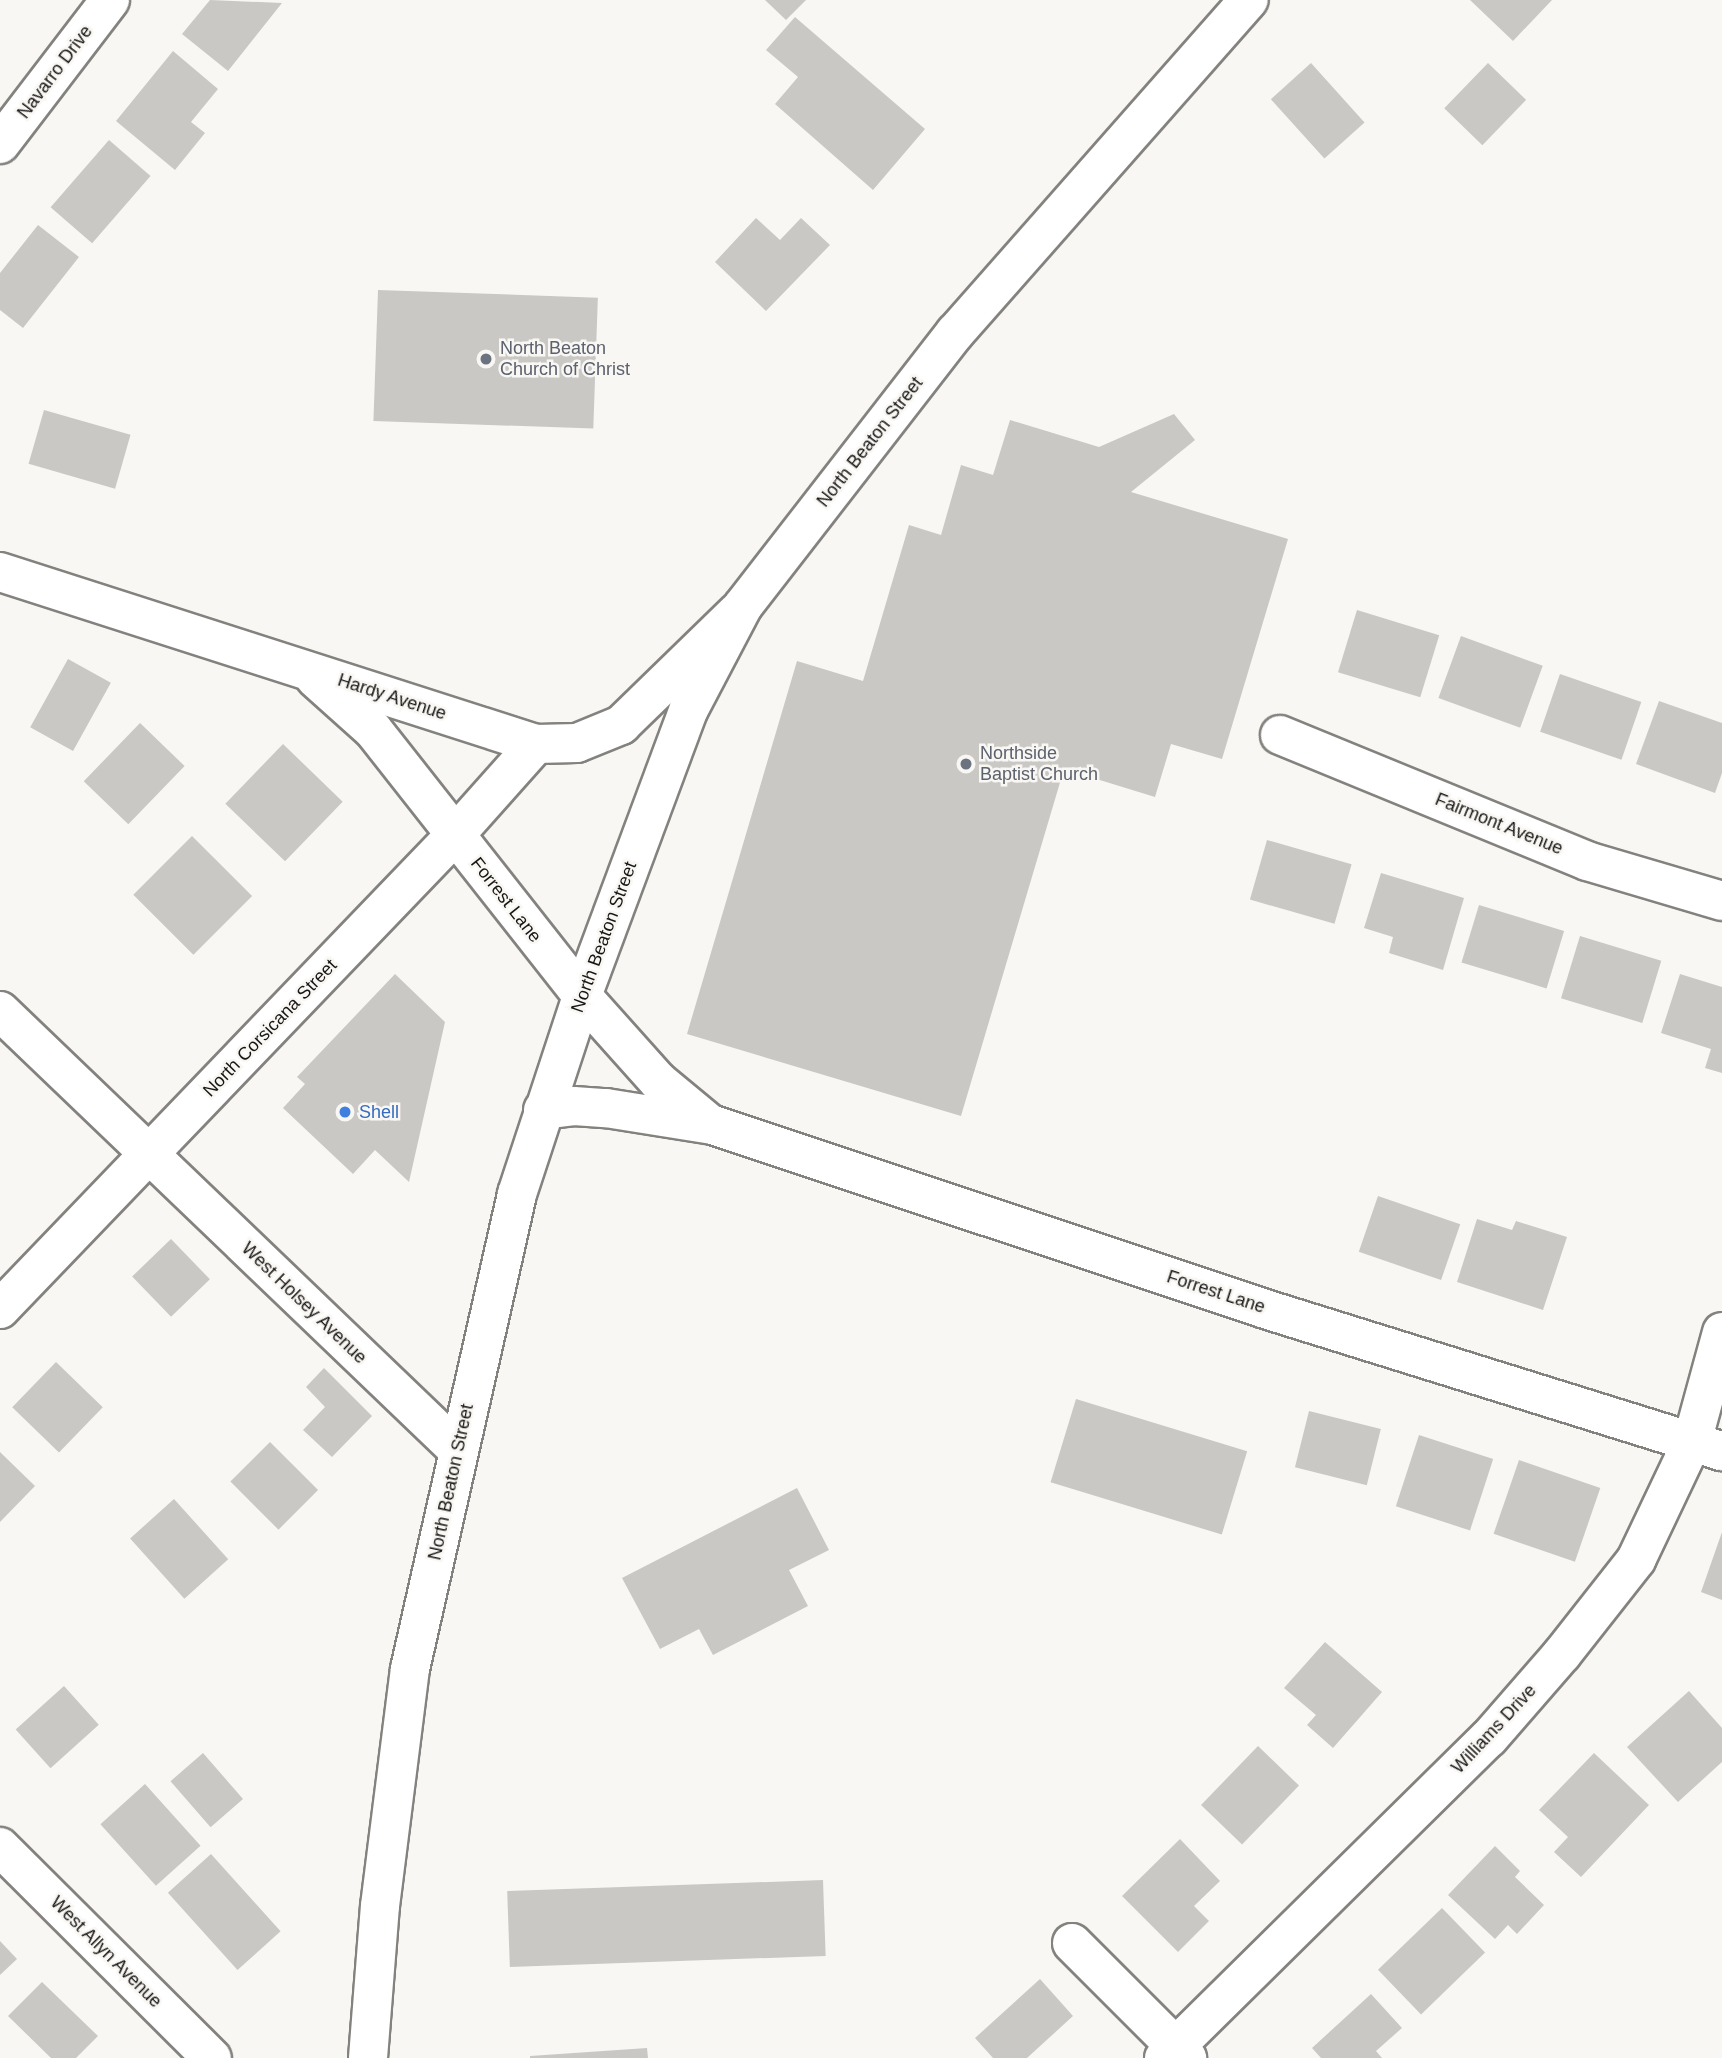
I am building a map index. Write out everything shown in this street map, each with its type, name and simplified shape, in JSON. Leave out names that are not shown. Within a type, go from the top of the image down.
[{"type":"street","name":"Navarro Drive","points":[[0,144],[110,0]]},
{"type":"street","name":"North Beaton Street","points":[[368,2058],[380,1906],[410,1669],[517,1195],[582,996],[689,709],[743,606],[955,333],[1249,0]]},
{"type":"street","name":"Hardy Avenue","points":[[0,572],[536,744],[577,743],[621,725],[743,606]]},
{"type":"street","name":"Forrest Lane","points":[[306,670],[373,730],[582,996],[658,1082],[713,1125]]},
{"type":"street","name":"Fairmont Avenue","points":[[1280,734],[1587,861],[1722,901]]},
{"type":"street","name":"North Corsicana Street","points":[[0,1309],[455,835],[536,744]]},
{"type":"street","name":"West Holsey Avenue","points":[[0,1011],[458,1450]]},
{"type":"street","name":"Forrest Lane","points":[[543,1110],[574,1106],[606,1108],[713,1125],[1265,1309],[1707,1447]]},
{"type":"street","name":"Williams Drive","points":[[1176,2054],[1489,1738],[1562,1654],[1636,1560],[1707,1447],[1722,1332]]},
{"type":"street","name":"West Allyn Avenue","points":[[0,1847],[212,2058]]},
{"type":"street","points":[[1072,1943],[1176,2054]]},
{"type":"building","points":[[210,0],[282,3],[228,71],[182,34]]},
{"type":"building","points":[[765,0],[806,0],[786,20]]},
{"type":"building","points":[[1470,0],[1552,0],[1513,41]]},
{"type":"building","points":[[795,17],[925,129],[873,190],[775,104],[798,77],[766,50]]},
{"type":"building","points":[[173,51],[218,89],[191,122],[205,133],[175,170],[116,121]]},
{"type":"building","points":[[1311,63],[1365,122],[1324,159],[1271,99]]},
{"type":"building","points":[[1488,63],[1526,100],[1482,145],[1444,108]]},
{"type":"building","points":[[109,140],[151,176],[92,243],[51,207]]},
{"type":"building","points":[[756,218],[780,240],[801,218],[830,245],[766,311],[715,262]]},
{"type":"building","points":[[38,225],[79,257],[23,328],[0,310],[0,273]]},
{"type":"building","name":"North Beaton Church of Christ","points":[[378,290],[598,298],[593,429],[373,421]]},
{"type":"building","points":[[44,410],[131,435],[115,489],[29,464]]},
{"type":"building","name":"Northside Baptist Church","points":[[1174,414],[1195,440],[1131,492],[1288,539],[1222,759],[1171,744],[1155,797],[1064,769],[961,1116],[687,1034],[797,661],[863,681],[909,525],[941,535],[961,465],[993,475],[1010,420],[1099,447]]},
{"type":"building","points":[[1357,610],[1439,635],[1420,697],[1338,672]]},
{"type":"building","points":[[1461,636],[1543,666],[1520,728],[1438,698]]},
{"type":"building","points":[[68,659],[111,683],[73,751],[30,727]]},
{"type":"building","points":[[1560,674],[1641,702],[1621,760],[1540,732]]},
{"type":"building","points":[[1659,701],[1722,723],[1722,773],[1715,793],[1636,764]]},
{"type":"building","points":[[140,723],[185,766],[128,824],[84,781]]},
{"type":"building","points":[[283,744],[343,802],[285,861],[225,804]]},
{"type":"building","points":[[192,836],[252,896],[193,955],[133,895]]},
{"type":"building","points":[[1267,840],[1352,864],[1335,924],[1250,900]]},
{"type":"building","points":[[1381,873],[1464,898],[1443,970],[1389,953],[1393,937],[1364,928]]},
{"type":"building","points":[[1479,905],[1564,931],[1547,988],[1461,962]]},
{"type":"building","points":[[1580,936],[1661,961],[1642,1023],[1561,998]]},
{"type":"building","name":"Shell","points":[[395,974],[445,1022],[409,1182],[375,1150],[353,1174],[283,1108],[305,1084],[297,1077]]},
{"type":"building","points":[[1680,974],[1722,987],[1722,1073],[1705,1068],[1711,1049],[1661,1033]]},
{"type":"building","points":[[1378,1196],[1460,1224],[1441,1280],[1359,1252]]},
{"type":"building","points":[[1477,1219],[1512,1230],[1516,1221],[1567,1237],[1543,1310],[1457,1282]]},
{"type":"building","points":[[171,1239],[210,1279],[171,1317],[132,1277]]},
{"type":"building","points":[[56,1362],[103,1407],[59,1452],[12,1407]]},
{"type":"building","points":[[324,1368],[372,1416],[332,1457],[303,1430],[325,1407],[306,1387]]},
{"type":"building","points":[[1076,1399],[1247,1451],[1222,1535],[1051,1482]]},
{"type":"building","points":[[1309,1411],[1381,1429],[1367,1485],[1295,1467]]},
{"type":"building","points":[[1419,1435],[1493,1459],[1470,1530],[1396,1506]]},
{"type":"building","points":[[270,1442],[318,1490],[278,1530],[230,1482]]},
{"type":"building","points":[[0,1452],[35,1486],[0,1522]]},
{"type":"building","points":[[1519,1460],[1600,1488],[1575,1562],[1494,1534]]},
{"type":"building","points":[[797,1488],[829,1550],[789,1570],[808,1606],[713,1655],[699,1629],[660,1649],[622,1578]]},
{"type":"building","points":[[174,1499],[228,1559],[184,1599],[130,1538]]},
{"type":"building","points":[[1722,1532],[1722,1600],[1701,1592]]},
{"type":"building","points":[[1325,1642],[1382,1692],[1333,1748],[1307,1725],[1316,1715],[1284,1688]]},
{"type":"building","points":[[64,1686],[99,1725],[50,1768],[16,1729]]},
{"type":"building","points":[[1689,1691],[1722,1728],[1722,1762],[1678,1802],[1627,1747]]},
{"type":"building","points":[[1258,1746],[1299,1786],[1242,1845],[1201,1805]]},
{"type":"building","points":[[203,1753],[243,1799],[211,1827],[171,1781]]},
{"type":"building","points":[[1594,1753],[1649,1805],[1581,1877],[1554,1852],[1568,1837],[1539,1810]]},
{"type":"building","points":[[145,1784],[201,1846],[156,1886],[100,1824]]},
{"type":"building","points":[[1180,1839],[1220,1881],[1194,1906],[1209,1921],[1178,1952],[1122,1896]]},
{"type":"building","points":[[1495,1846],[1520,1871],[1515,1877],[1544,1905],[1517,1934],[1508,1925],[1495,1939],[1448,1895]]},
{"type":"building","points":[[211,1854],[281,1931],[237,1970],[168,1893]]},
{"type":"building","points":[[823,1880],[826,1956],[510,1967],[507,1891]]},
{"type":"building","points":[[1442,1908],[1485,1953],[1421,2014],[1378,1970]]},
{"type":"building","points":[[0,1941],[17,1959],[0,1975]]},
{"type":"building","points":[[1040,1979],[1073,2016],[1027,2058],[993,2058],[975,2038]]},
{"type":"building","points":[[42,1982],[98,2036],[76,2058],[51,2058],[8,2016]]},
{"type":"building","points":[[1371,1994],[1402,2028],[1376,2051],[1382,2058],[1321,2058],[1312,2048]]},
{"type":"building","points":[[647,2048],[648,2058],[530,2058],[530,2056]]},
{"type":"place","name":"North Beaton Church of Christ","points":[[486,359]]},
{"type":"place","name":"Northside Baptist Church","points":[[966,764]]},
{"type":"place","name":"Shell","points":[[345,1112]]}]
